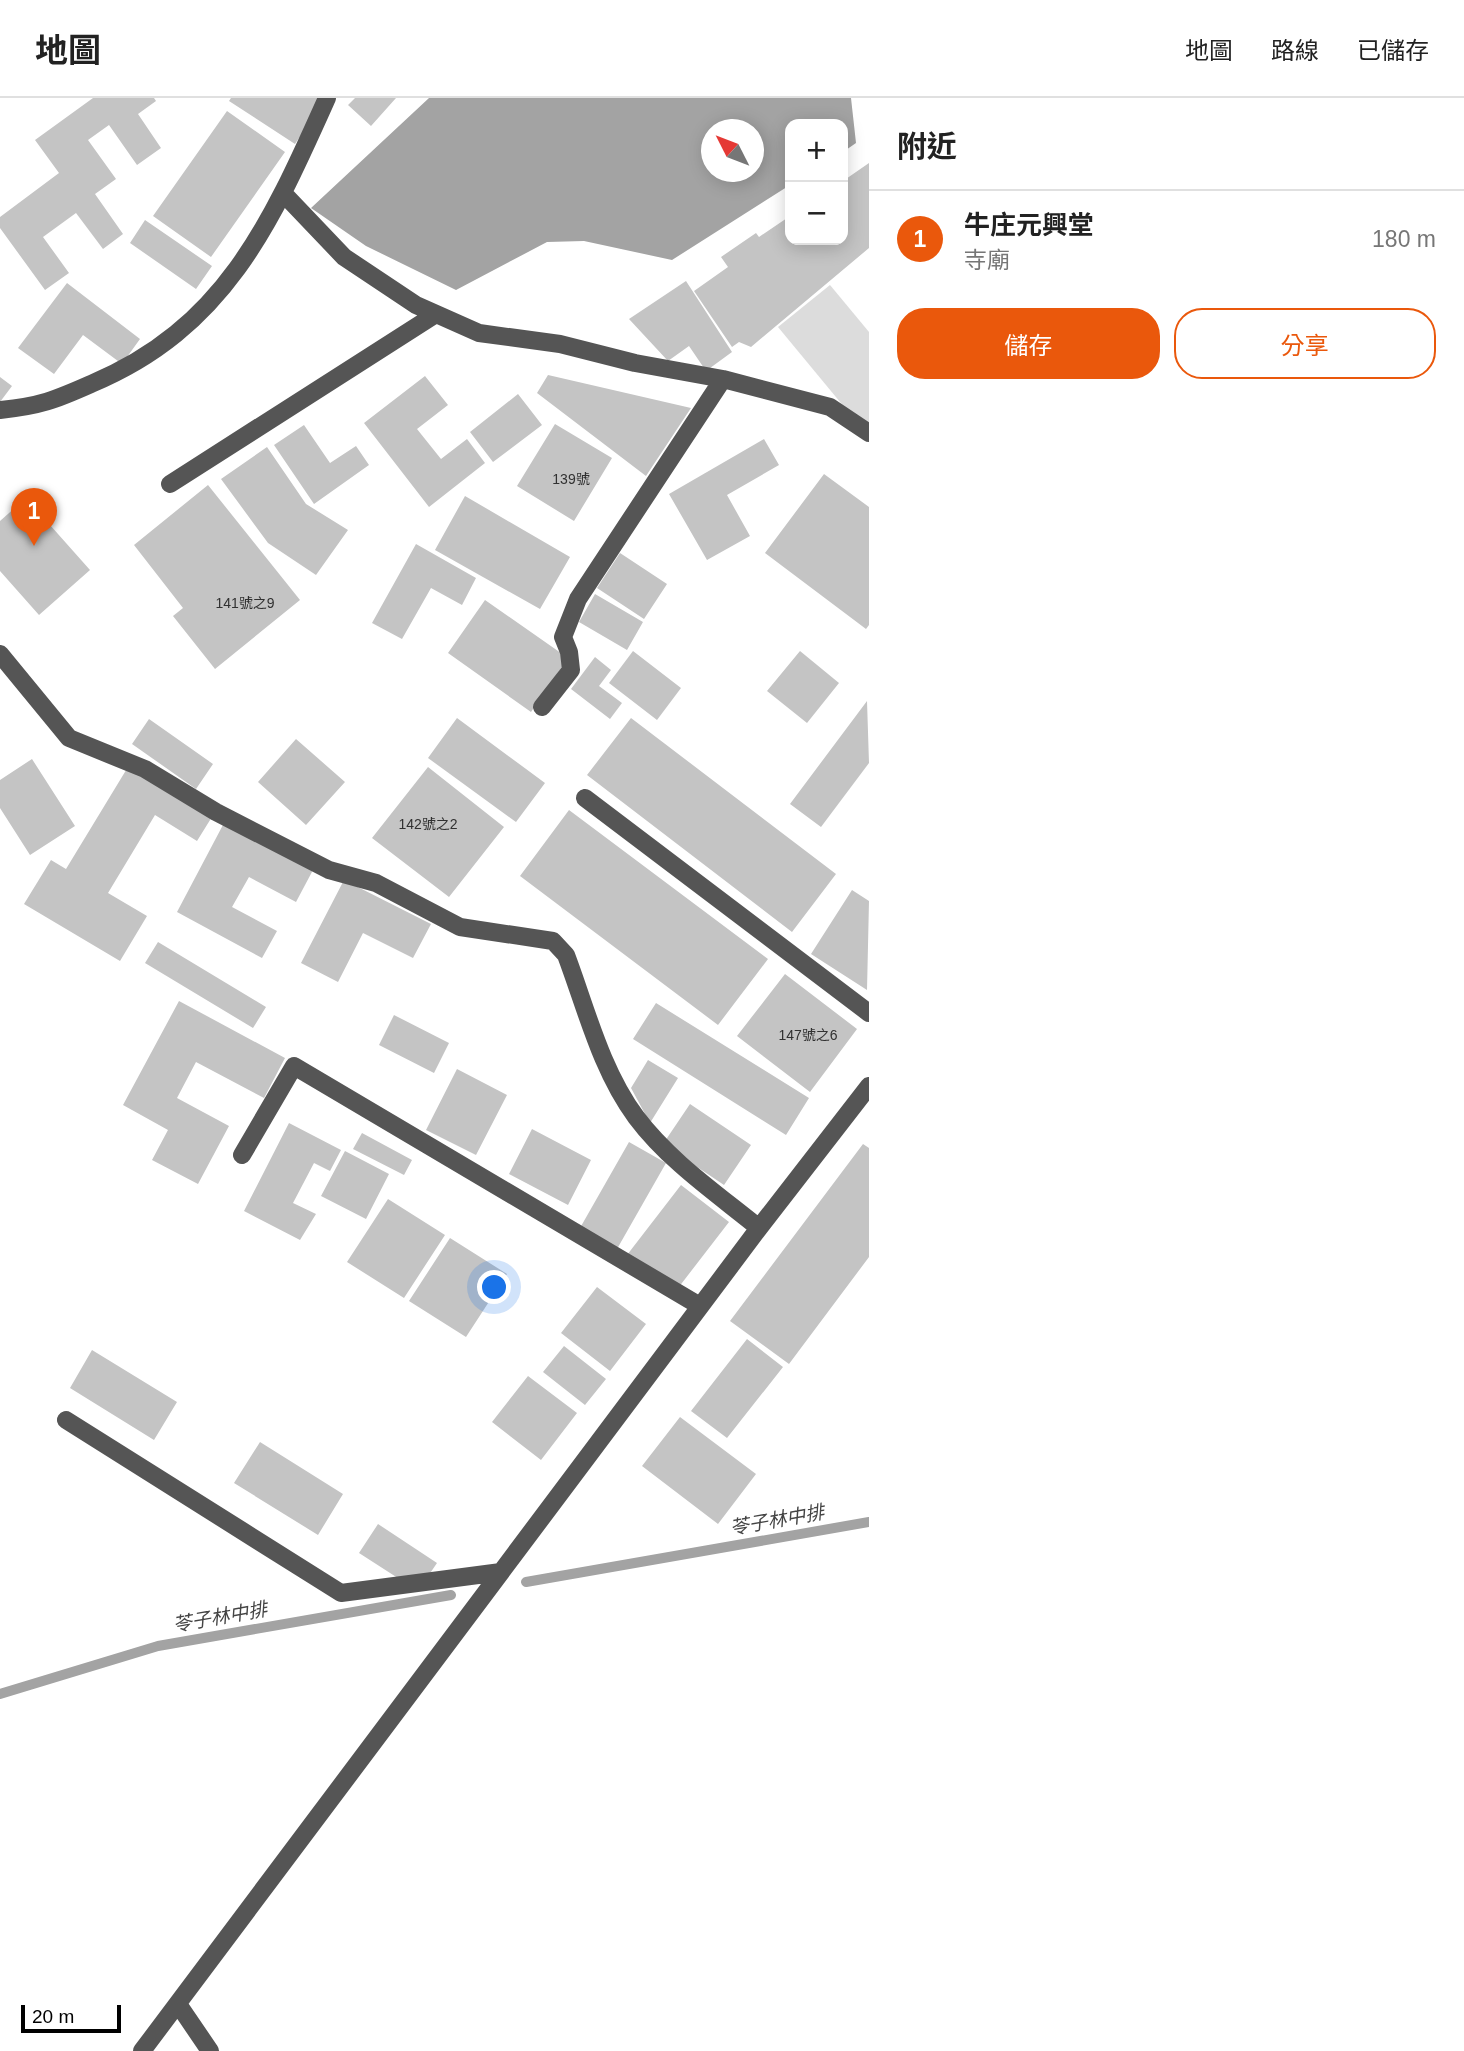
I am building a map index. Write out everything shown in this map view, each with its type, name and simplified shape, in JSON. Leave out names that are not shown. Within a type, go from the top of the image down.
[{"type":"street","points":[[0,410],[39,407],[123,371],[180,332],[223,290],[267,223],[327,98]]},
{"type":"street","points":[[283,193],[344,257],[416,306],[479,332],[560,344],[635,363],[723,379],[830,407],[869,433]]},
{"type":"street","points":[[170,484],[436,314]]},
{"type":"street","points":[[542,707],[571,670],[569,652],[563,638],[578,598],[723,379]]},
{"type":"street","points":[[0,654],[69,738],[145,769],[216,812],[329,870],[376,883],[460,927],[553,941],[566,955],[608,1069],[635,1116],[676,1161],[759,1228]]},
{"type":"street","points":[[585,798],[869,1013]]},
{"type":"street","points":[[242,1155],[294,1066],[700,1306]]},
{"type":"street","points":[[142,2051],[700,1306],[869,1086]]},
{"type":"street","points":[[66,1420],[341,1593],[501,1572]]},
{"type":"street","points":[[178,2004],[210,2051]]},
{"type":"shaded area","points":[[429,98],[851,98],[856,143],[848,149],[848,119],[785,119],[785,188],[672,260],[584,241],[547,242],[456,290],[366,246],[311,208]]},
{"type":"shaded area","points":[[830,285],[869,332],[869,437],[778,327]]},
{"type":"building","points":[[93,98],[154,98],[156,101],[138,114],[161,148],[137,165],[109,125],[88,140],[116,179],[95,194],[123,234],[103,249],[76,213],[43,237],[69,273],[45,290],[0,228],[0,217],[59,173],[35,140]]},
{"type":"building","points":[[231,98],[325,98],[295,144],[229,101]]},
{"type":"building","points":[[355,98],[396,98],[371,126],[348,105]]},
{"type":"building","points":[[227,111],[285,152],[211,257],[153,216]]},
{"type":"building","points":[[869,163],[869,248],[751,347],[739,342],[732,347],[694,291],[728,267],[721,257],[756,233],[759,237],[785,219],[785,245],[848,245],[848,178]]},
{"type":"building","points":[[145,220],[212,266],[196,289],[130,243]]},
{"type":"building","points":[[686,281],[732,352],[706,371],[689,346],[668,361],[629,319]]},
{"type":"building","points":[[67,283],[140,339],[122,364],[83,335],[54,374],[18,348]]},
{"type":"building","points":[[548,375],[691,408],[646,476],[537,393]]},
{"type":"building","points":[[425,376],[448,405],[417,429],[441,459],[467,439],[485,463],[429,507],[364,423]]},
{"type":"building","points":[[0,377],[12,386],[0,402]]},
{"type":"building","points":[[518,394],[542,425],[493,462],[470,432]]},
{"type":"building","points":[[555,424],[612,458],[574,521],[517,486]]},
{"type":"building","points":[[304,425],[330,463],[356,446],[369,465],[314,504],[274,445]]},
{"type":"building","points":[[764,439],[779,465],[727,495],[750,536],[707,560],[669,494]]},
{"type":"building","points":[[267,447],[306,504],[348,530],[316,575],[268,543],[221,479]]},
{"type":"building","points":[[824,474],[869,507],[869,625],[866,629],[765,553]]},
{"type":"building","points":[[208,485],[300,600],[215,669],[173,616],[183,608],[134,545]]},
{"type":"building","points":[[465,496],[570,557],[540,609],[435,550]]},
{"type":"building","points":[[26,498],[90,570],[39,615],[0,571],[0,521]]},
{"type":"building","points":[[416,544],[476,578],[462,605],[431,588],[402,639],[372,623]]},
{"type":"building","points":[[620,553],[667,584],[644,619],[597,588]]},
{"type":"building","points":[[595,594],[643,622],[627,650],[579,622]]},
{"type":"building","points":[[485,600],[568,658],[531,712],[448,653]]},
{"type":"building","points":[[633,651],[681,688],[657,720],[609,683]]},
{"type":"building","points":[[800,651],[839,683],[807,723],[767,691]]},
{"type":"building","points":[[595,657],[611,670],[599,686],[622,703],[610,719],[571,689]]},
{"type":"building","points":[[867,701],[869,763],[821,827],[790,804]]},
{"type":"building","points":[[457,718],[545,783],[516,822],[428,758]]},
{"type":"building","points":[[631,718],[836,874],[792,932],[587,775]]},
{"type":"building","points":[[149,719],[213,764],[196,789],[132,744]]},
{"type":"building","points":[[296,739],[345,782],[306,825],[258,782]]},
{"type":"building","points":[[32,759],[75,826],[30,855],[0,808],[0,780]]},
{"type":"building","points":[[131,762],[215,812],[197,841],[155,815],[108,893],[147,916],[120,961],[24,904],[51,860],[66,869]]},
{"type":"building","points":[[428,767],[504,827],[449,897],[372,838]]},
{"type":"building","points":[[569,810],[768,959],[718,1025],[520,876]]},
{"type":"building","points":[[224,823],[313,870],[296,902],[249,877],[232,907],[277,931],[262,958],[177,912]]},
{"type":"building","points":[[344,880],[431,924],[413,958],[363,933],[338,982],[301,963]]},
{"type":"building","points":[[852,890],[869,901],[867,990],[811,954]]},
{"type":"building","points":[[158,942],[266,1007],[253,1028],[145,963]]},
{"type":"building","points":[[785,974],[857,1029],[810,1092],[737,1036]]},
{"type":"building","points":[[179,1001],[285,1058],[264,1098],[196,1062],[177,1098],[229,1126],[198,1184],[152,1160],[168,1130],[123,1105]]},
{"type":"building","points":[[656,1003],[809,1098],[786,1135],[633,1039]]},
{"type":"building","points":[[394,1015],[449,1043],[434,1073],[379,1045]]},
{"type":"building","points":[[648,1060],[678,1078],[650,1123],[631,1088]]},
{"type":"building","points":[[457,1069],[507,1095],[476,1155],[426,1130]]},
{"type":"building","points":[[690,1104],[751,1145],[724,1185],[663,1144]]},
{"type":"building","points":[[289,1123],[341,1150],[330,1171],[314,1163],[293,1203],[316,1214],[300,1240],[244,1211]]},
{"type":"building","points":[[532,1129],[591,1160],[568,1205],[509,1174]]},
{"type":"building","points":[[362,1133],[412,1160],[404,1175],[353,1149]]},
{"type":"building","points":[[629,1142],[666,1163],[617,1249],[580,1228]]},
{"type":"building","points":[[863,1144],[869,1148],[869,1257],[789,1364],[730,1321]]},
{"type":"building","points":[[345,1151],[389,1174],[366,1219],[321,1196]]},
{"type":"building","points":[[681,1185],[729,1222],[675,1292],[627,1255]]},
{"type":"building","points":[[388,1199],[445,1235],[404,1298],[347,1262]]},
{"type":"building","points":[[450,1238],[507,1274],[466,1337],[409,1301]]},
{"type":"building","points":[[597,1287],[646,1324],[610,1371],[561,1333]]},
{"type":"building","points":[[747,1339],[783,1367],[727,1438],[691,1411]]},
{"type":"building","points":[[564,1346],[606,1379],[585,1405],[543,1372]]},
{"type":"building","points":[[92,1350],[177,1402],[154,1440],[70,1388]]},
{"type":"building","points":[[528,1376],[577,1413],[541,1460],[492,1422]]},
{"type":"building","points":[[680,1417],[756,1474],[718,1524],[642,1466]]},
{"type":"building","points":[[260,1442],[343,1494],[318,1535],[234,1483]]},
{"type":"building","points":[[378,1524],[437,1563],[418,1591],[359,1553]]},
{"type":"waterway","name":"苓子林中排","points":[[526,1582],[869,1522]]},
{"type":"waterway","name":"苓子林中排","points":[[0,1694],[158,1646],[451,1595]]},
{"type":"place","name":"牛庄元興堂","points":[[34,546]]}]
